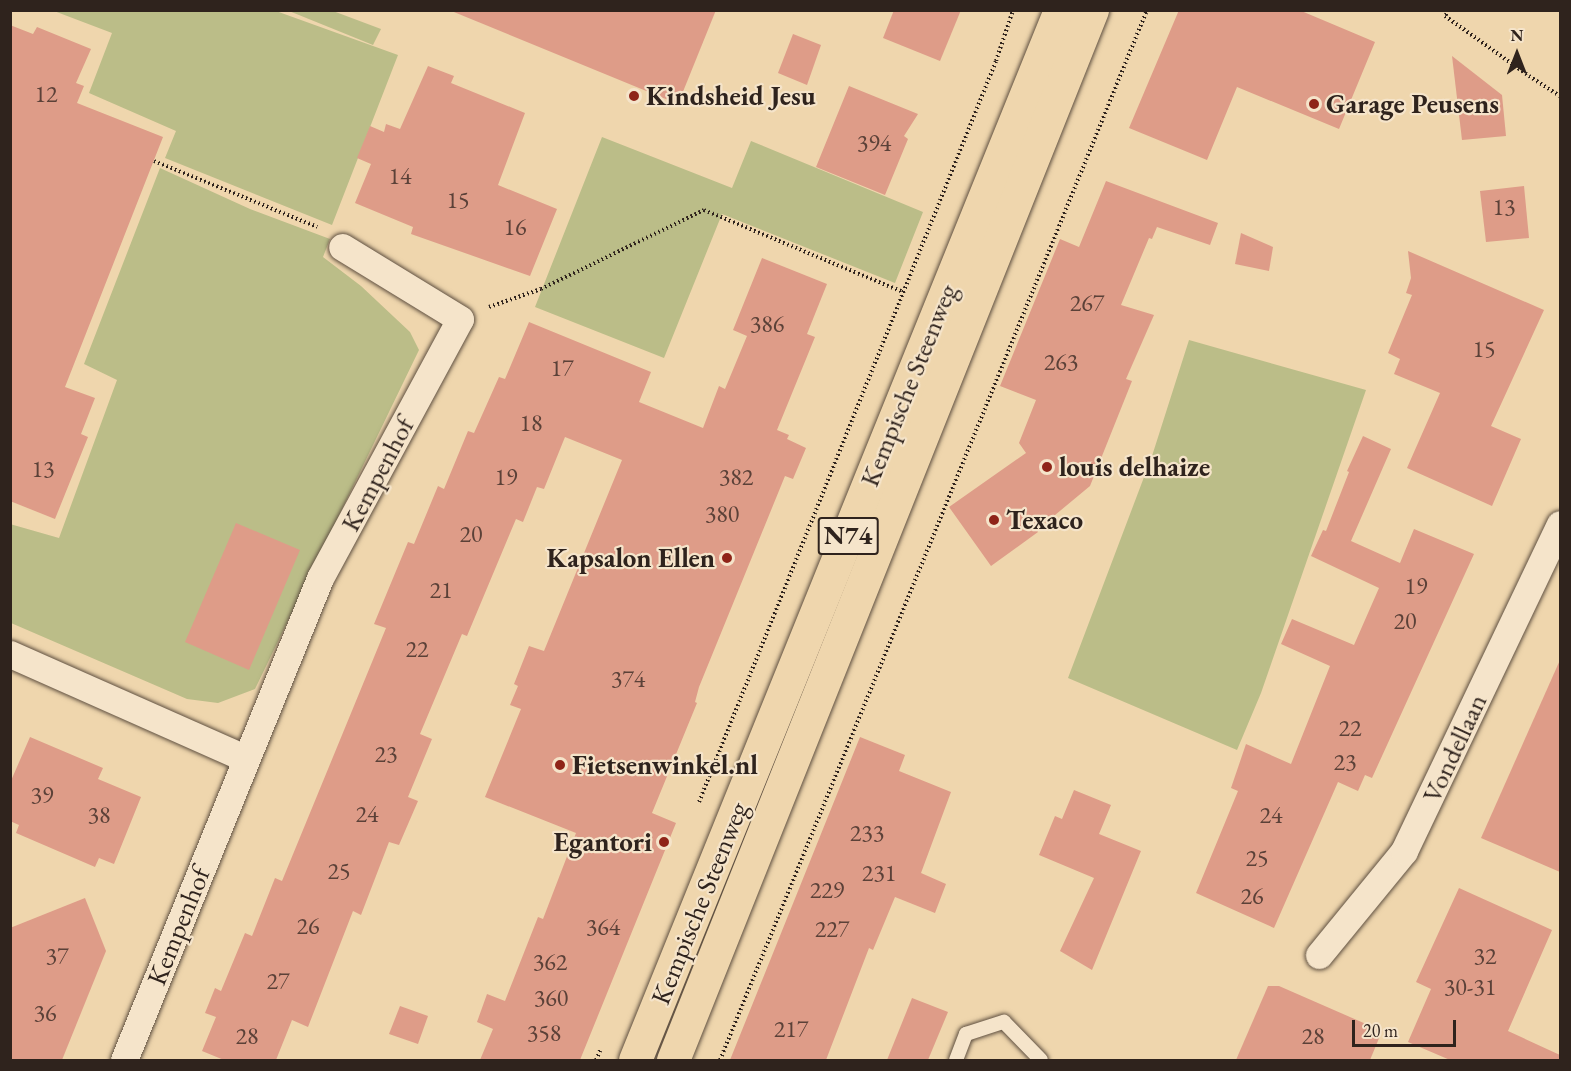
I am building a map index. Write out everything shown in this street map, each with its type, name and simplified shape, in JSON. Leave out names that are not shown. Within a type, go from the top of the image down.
[{"type":"main road","name":"Kempische Steenweg","points":[[635,1060],[1060,10]]},
{"type":"main road","name":"Kempische Steenweg","points":[[673,1060],[1092,10]]},
{"type":"street","points":[[342,248],[460,319]]},
{"type":"street","name":"Kempenhof","points":[[124,1060],[320,578],[460,319]]},
{"type":"street","name":"Vondellaan","points":[[1319,955],[1404,850],[1560,524]]},
{"type":"street","points":[[10,654],[245,758]]},
{"type":"lane","points":[[956,1060],[966,1034],[1004,1022],[1041,1060]]},
{"type":"path","points":[[697,808],[1013,10]]},
{"type":"path","points":[[720,1060],[1147,10]]},
{"type":"path","points":[[1449,10],[1445,16],[1560,96]]},
{"type":"path","points":[[154,161],[334,234],[342,248]]},
{"type":"path","points":[[460,319],[541,289],[704,210],[903,292]]},
{"type":"path","points":[[596,1060],[604,1039]]},
{"type":"green space","points":[[54,11],[276,11],[398,55],[332,225],[165,158],[176,131],[89,93],[112,33]]},
{"type":"green space","points":[[289,11],[333,11],[381,29],[373,45]]},
{"type":"green space","points":[[602,137],[732,188],[751,141],[923,212],[895,283],[722,214],[664,358],[535,307]]},
{"type":"green space","points":[[160,168],[250,209],[330,239],[323,257],[361,286],[410,332],[419,350],[255,689],[218,703],[187,699],[11,623],[10,524],[59,538],[117,380],[84,364]]},
{"type":"green space","points":[[1189,340],[1366,390],[1261,693],[1237,750],[1068,678],[1152,456]]},
{"type":"building","points":[[449,10],[716,10],[678,104]]},
{"type":"building","points":[[894,10],[961,10],[940,61],[883,38]]},
{"type":"building","name":"Garage Peusens","points":[[1179,10],[1299,10],[1375,42],[1339,129],[1237,87],[1207,160],[1129,128]]},
{"type":"building","points":[[10,25],[33,34],[37,27],[91,49],[76,83],[84,86],[77,103],[163,137],[65,387],[95,398],[81,434],[88,437],[55,519],[10,501]]},
{"type":"building","points":[[793,34],[821,45],[807,85],[778,73]]},
{"type":"building","points":[[1452,56],[1502,95],[1506,136],[1462,140]]},
{"type":"building","points":[[428,66],[454,76],[451,83],[525,113],[498,185],[557,209],[530,276],[411,234],[413,227],[355,203],[371,164],[357,158],[370,126],[384,132],[386,124],[400,129]]},
{"type":"building","points":[[849,86],[918,114],[904,136],[908,139],[885,195],[816,167]]},
{"type":"building","points":[[1106,181],[1218,223],[1210,245],[1157,227],[1152,239],[1149,238],[1121,305],[1154,315],[1126,379],[1132,381],[1090,486],[1037,530],[1038,532],[991,566],[949,507],[1026,453],[1019,443],[1036,400],[1000,386],[1060,239],[1079,247]]},
{"type":"building","points":[[1524,186],[1529,238],[1486,242],[1480,191]]},
{"type":"building","points":[[1241,233],[1273,247],[1269,271],[1235,264]]},
{"type":"building","points":[[1408,251],[1544,310],[1491,426],[1521,439],[1492,506],[1407,468],[1440,393],[1394,374],[1400,359],[1388,353],[1412,295],[1406,293],[1411,278]]},
{"type":"building","points":[[762,258],[827,284],[807,334],[815,337],[777,430],[789,435],[787,439],[806,448],[793,479],[785,476],[699,687],[695,702],[697,703],[652,813],[676,823],[580,1060],[480,1060],[493,1029],[477,1022],[487,994],[505,1001],[538,917],[543,919],[576,833],[485,797],[521,709],[510,705],[518,686],[514,684],[529,646],[544,651],[622,460],[565,437],[544,489],[537,487],[523,522],[516,519],[467,636],[462,634],[420,734],[432,739],[408,797],[418,801],[399,845],[389,842],[361,915],[353,911],[308,1027],[292,1020],[276,1060],[224,1060],[202,1051],[216,1017],[205,1013],[215,988],[221,991],[245,933],[252,936],[275,878],[282,881],[386,628],[374,624],[408,542],[414,544],[438,486],[444,489],[468,431],[474,433],[499,377],[505,379],[529,322],[651,372],[639,402],[703,428],[719,386],[725,389],[747,336],[733,330]]},
{"type":"building","points":[[1363,436],[1391,449],[1351,541],[1400,563],[1414,529],[1474,554],[1372,778],[1365,775],[1358,791],[1338,782],[1274,928],[1196,893],[1238,791],[1231,788],[1246,744],[1291,764],[1330,666],[1281,644],[1292,619],[1354,645],[1379,588],[1311,556],[1323,530],[1326,531],[1349,472],[1347,471]]},
{"type":"building","points":[[236,523],[300,550],[249,670],[185,642]]},
{"type":"building","points":[[1560,660],[1560,872],[1481,838]]},
{"type":"building","points":[[30,737],[103,768],[98,779],[141,797],[114,864],[99,858],[95,867],[16,833],[19,825],[10,821],[10,783]]},
{"type":"building","points":[[860,737],[905,755],[899,771],[951,792],[921,873],[946,884],[935,913],[895,897],[873,950],[869,948],[826,1060],[730,1060]]},
{"type":"building","points":[[1074,790],[1111,805],[1099,834],[1141,851],[1092,970],[1060,951],[1094,878],[1039,855],[1055,816],[1062,819]]},
{"type":"building","points":[[1459,888],[1552,930],[1508,1031],[1560,1055],[1560,1060],[1450,1060],[1408,1042],[1431,989],[1416,982]]},
{"type":"building","points":[[85,898],[106,951],[62,1060],[10,1060],[10,928]]},
{"type":"building","points":[[1268,986],[1279,986],[1382,1031],[1370,1060],[1236,1060]]},
{"type":"building","points":[[912,998],[948,1012],[928,1060],[887,1060]]},
{"type":"building","points":[[400,1006],[428,1016],[418,1044],[389,1034]]},
{"type":"place","name":"Kindsheid Jesu","points":[[634,96]]},
{"type":"place","name":"Garage Peusens","points":[[1314,104]]},
{"type":"place","name":"louis delhaize","points":[[1047,467]]},
{"type":"place","name":"Texaco","points":[[994,520]]},
{"type":"place","name":"Kapsalon Ellen","points":[[727,558]]},
{"type":"place","name":"Fietsenwinkel.nl","points":[[560,765]]},
{"type":"place","name":"Egantori","points":[[664,842]]}]
